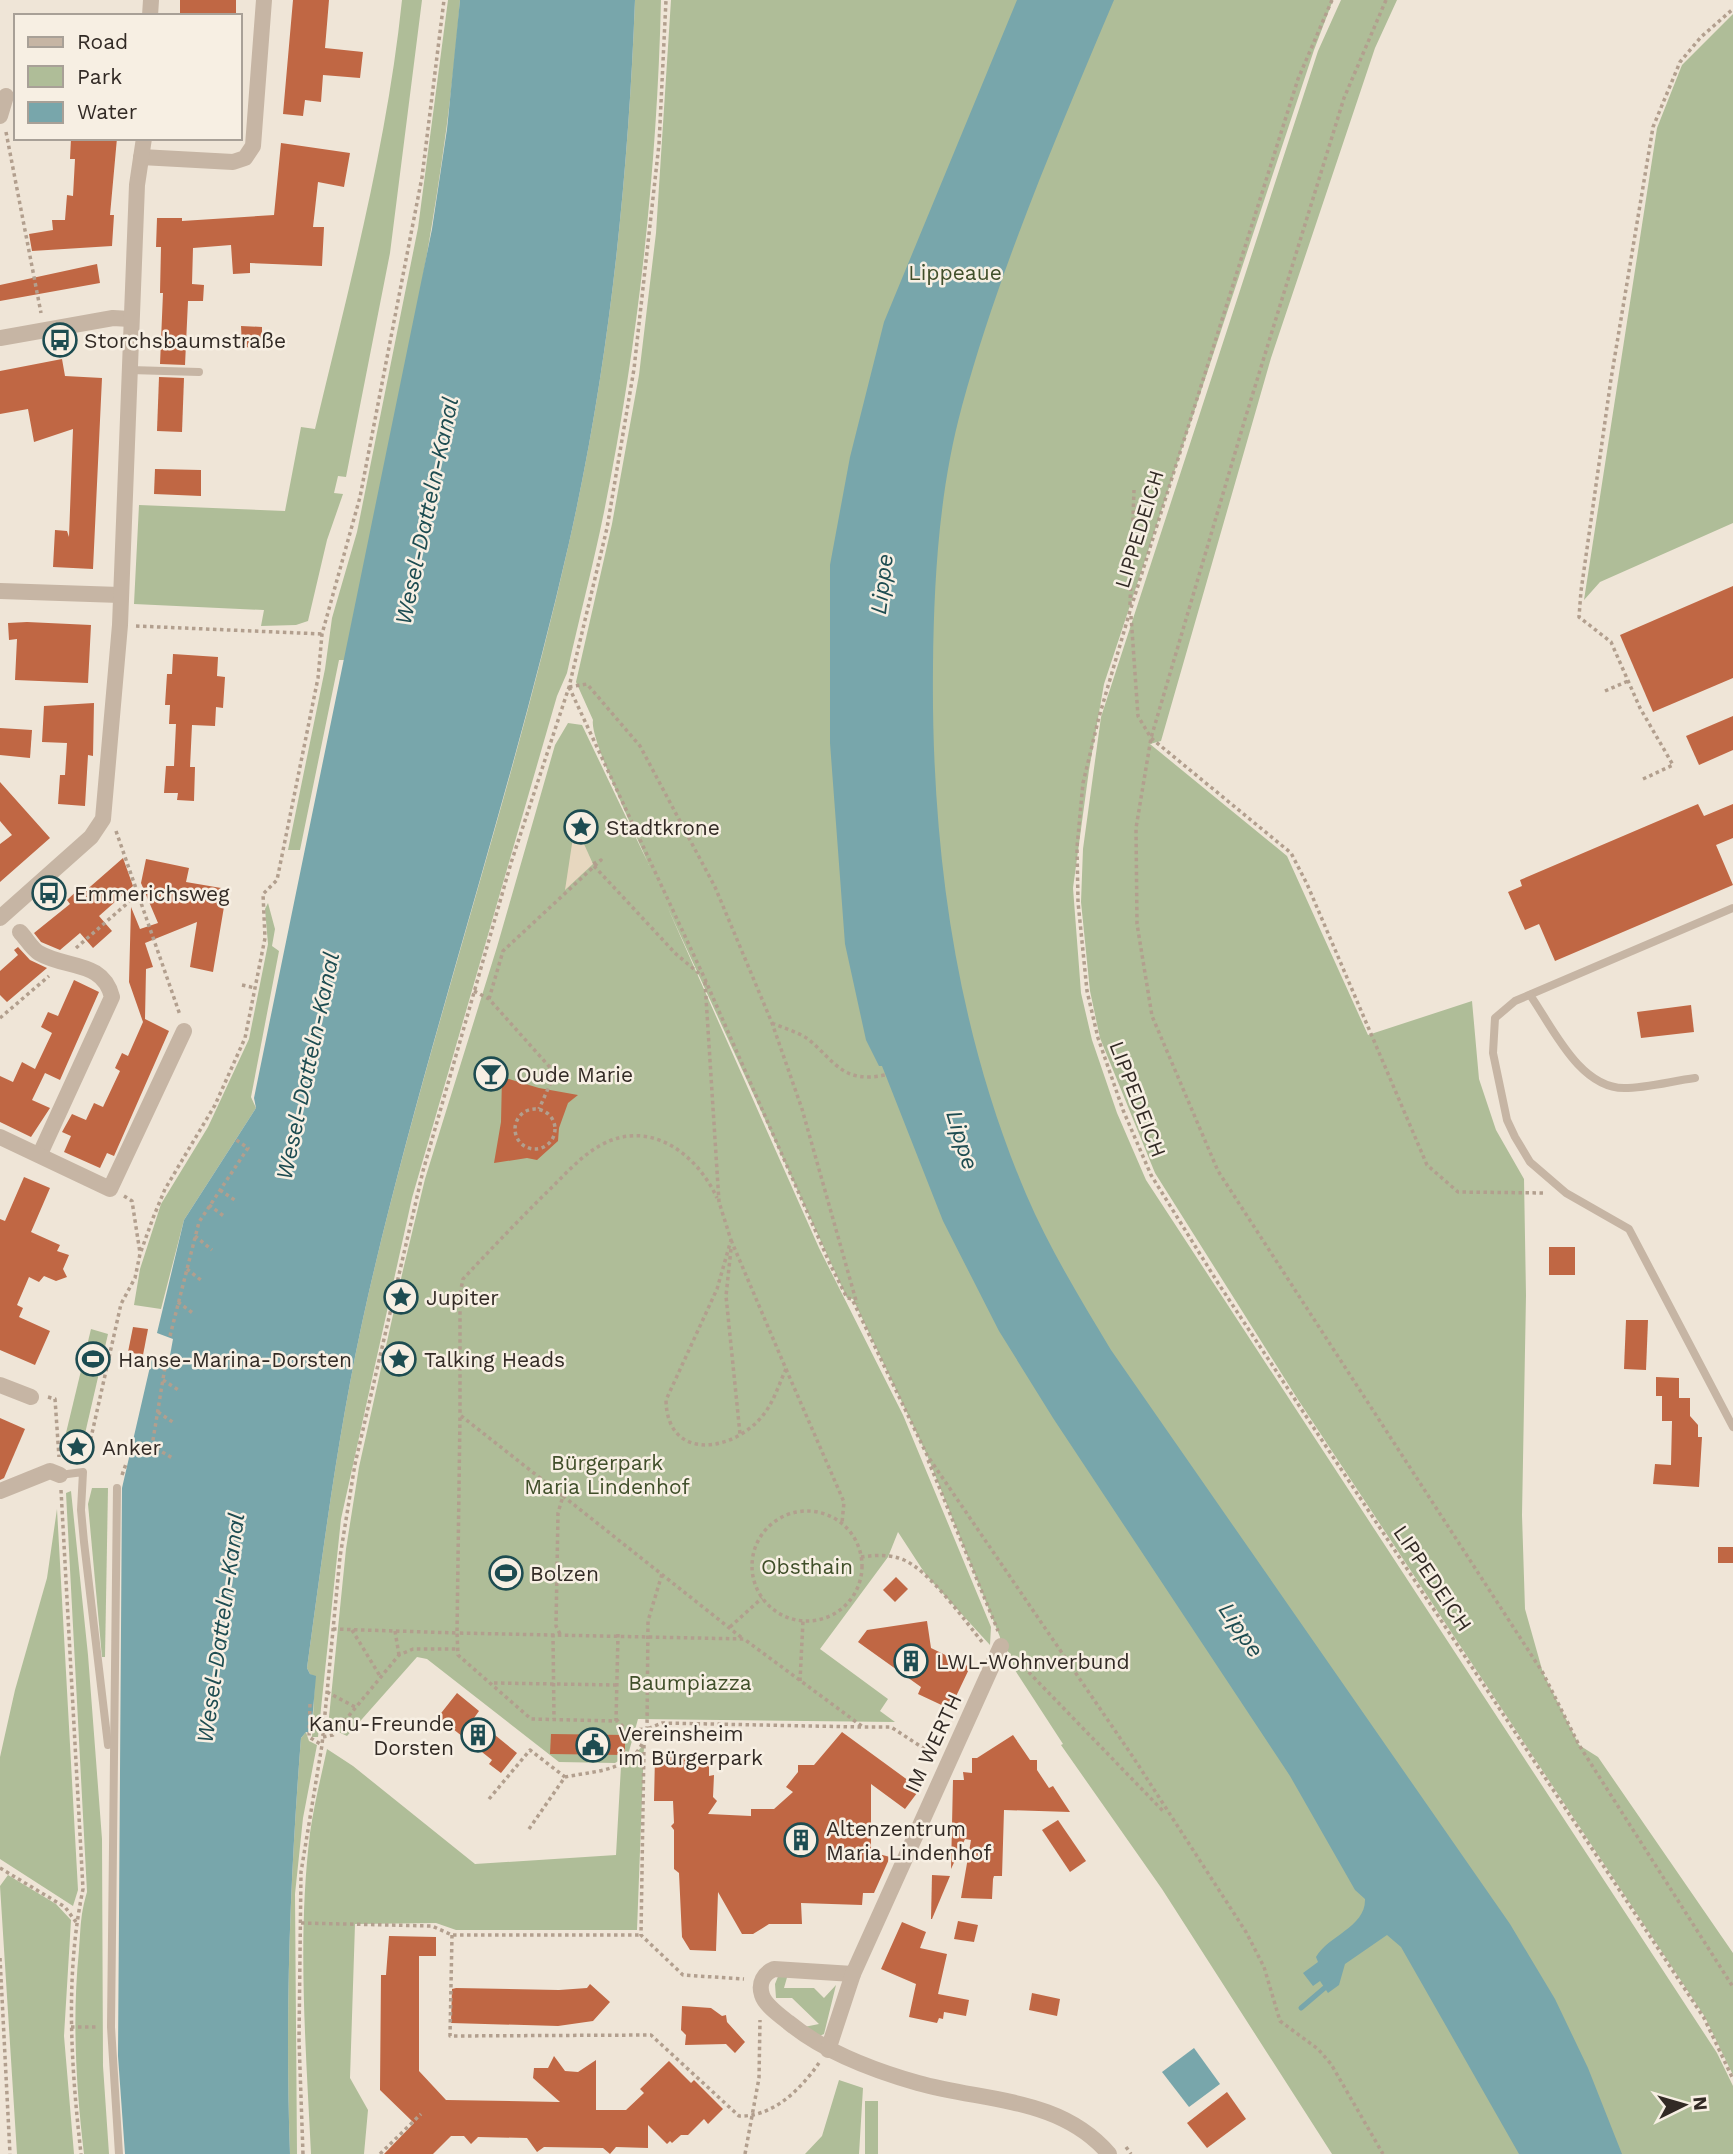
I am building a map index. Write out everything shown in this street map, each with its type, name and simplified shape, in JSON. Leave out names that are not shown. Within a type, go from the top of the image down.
[{"type":"street","points":[[141,157],[233,162],[245,158],[253,146],[264,0]]},
{"type":"street","points":[[3,123],[5,96]]},
{"type":"street","points":[[2,916],[90,837],[103,819],[120,625],[130,319],[144,140]]},
{"type":"street","points":[[0,338],[113,318],[130,319]]},
{"type":"street","points":[[0,591],[120,595]]},
{"type":"street","points":[[20,932],[39,953],[101,974],[109,984],[112,997],[40,1154]]},
{"type":"street","points":[[0,1137],[110,1189],[184,1031]]},
{"type":"street","points":[[0,1385],[32,1397]]},
{"type":"street","points":[[0,1491],[50,1471],[60,1475]]},
{"type":"street","name":"IM WERTH","points":[[828,2050],[853,1974],[998,1651]]},
{"type":"street","points":[[853,1974],[779,1968],[766,1973],[761,1980],[762,1995],[774,2010],[813,2043],[828,2050],[917,2082],[1049,2112],[1075,2123],[1109,2154]]},
{"type":"lane","points":[[130,370],[199,372]]},
{"type":"lane","points":[[1733,908],[1515,1001],[1495,1018],[1493,1053],[1507,1120],[1530,1162],[1566,1193],[1629,1230],[1733,1427]]},
{"type":"lane","points":[[2,916],[20,932]]},
{"type":"lane","points":[[1530,995],[1579,1065],[1598,1079],[1624,1088],[1695,1078]]},
{"type":"lane","points":[[60,1475],[83,1472],[83,1531],[112,1773]]},
{"type":"lane","points":[[117,1488],[111,2026],[119,2154]]},
{"type":"path","points":[[83,1472],[89,1432],[121,1304],[135,1278],[140,1254],[165,1189],[203,1128],[236,1064],[245,1038],[265,938],[263,894],[277,880],[318,678],[322,634],[360,497],[387,360],[422,177],[444,0]]},
{"type":"path","points":[[303,2154],[299,2040],[301,1872],[322,1745],[340,1557],[355,1464],[423,1171],[511,863],[569,688],[607,528],[634,369],[659,144],[666,0]]},
{"type":"path","name":"LIPPEDEICH","points":[[1332,0],[1298,79],[1099,717],[1083,783],[1077,847],[1078,902],[1087,991],[1098,1038],[1123,1110],[1151,1175],[1218,1283],[1704,2018],[1733,2080]]},
{"type":"path","points":[[1386,0],[1345,99],[1245,419],[1151,738],[1136,828],[1137,924],[1152,1016],[1218,1171],[1543,1672],[1579,1745],[1733,1987]]},
{"type":"path","points":[[1643,779],[1673,765],[1628,681],[1611,642],[1579,617],[1611,379],[1653,127],[1680,62],[1701,37],[1733,9]]},
{"type":"path","points":[[3,123],[43,330]]},
{"type":"path","points":[[1134,490],[1130,611],[1138,716],[1151,738],[1291,853],[1307,884],[1427,1165],[1458,1192],[1566,1193]]},
{"type":"path","points":[[120,625],[322,634]]},
{"type":"path","points":[[1605,691],[1628,681]]},
{"type":"path","points":[[569,688],[587,684],[640,746],[715,887],[772,1023],[802,1109],[860,1314]]},
{"type":"path","points":[[569,688],[704,977],[831,1264],[847,1298],[852,1299],[860,1314],[927,1455],[1000,1637],[998,1651]]},
{"type":"path","points":[[103,819],[118,832],[184,1031]]},
{"type":"path","points":[[489,999],[503,951],[593,865],[676,954],[704,977],[719,1202]]},
{"type":"path","points":[[242,985],[255,988]]},
{"type":"path","points":[[474,991],[489,999],[555,1073],[539,1109]]},
{"type":"path","points":[[772,1023],[807,1038],[838,1070],[873,1077],[885,1075]]},
{"type":"path","points":[[539,1109],[554,1121],[555,1131],[545,1147],[535,1150],[518,1142],[515,1123],[521,1114],[539,1109]]},
{"type":"path","points":[[616,1719],[531,1719],[458,1656],[457,1633],[460,1294],[463,1279],[581,1159],[602,1144],[629,1136],[661,1141],[681,1150],[697,1164],[719,1202],[731,1240],[844,1502],[842,1524]]},
{"type":"path","points":[[170,1336],[198,1222],[248,1148],[235,1139]]},
{"type":"path","points":[[110,1189],[132,1200],[140,1254]]},
{"type":"path","points":[[220,1190],[236,1201]]},
{"type":"path","points":[[209,1205],[225,1217]]},
{"type":"path","points":[[195,1236],[212,1250]]},
{"type":"path","points":[[731,1240],[717,1289],[666,1400],[666,1417],[678,1436],[701,1446],[740,1434],[763,1415],[786,1369]]},
{"type":"path","points":[[731,1240],[726,1296],[740,1434]]},
{"type":"path","points":[[187,1269],[202,1281]]},
{"type":"path","points":[[178,1302],[194,1314]]},
{"type":"path","points":[[166,1361],[152,1446],[174,1460]]},
{"type":"path","points":[[163,1380],[180,1391]]},
{"type":"path","points":[[32,1397],[38,1393],[55,1399],[60,1475],[83,1889],[76,1922],[71,2027],[81,2154]]},
{"type":"path","points":[[158,1412],[174,1423]]},
{"type":"path","points":[[460,1415],[744,1639],[863,1727]]},
{"type":"path","points":[[927,1455],[1133,1757],[1246,1931],[1264,1967],[1280,2021],[1318,2049],[1331,2064],[1384,2154]]},
{"type":"path","points":[[560,1634],[556,1626],[558,1513],[562,1496]]},
{"type":"path","points":[[819,1512],[842,1524],[851,1533],[862,1557],[860,1583],[847,1604],[827,1618],[803,1621],[780,1614],[763,1598],[753,1577],[752,1565],[758,1542],[772,1524],[793,1513],[819,1512]]},
{"type":"path","points":[[862,1557],[883,1554],[906,1560],[924,1575],[998,1651],[1169,1816]]},
{"type":"path","points":[[641,1935],[647,1635],[653,1598],[662,1574]]},
{"type":"path","points":[[730,1627],[763,1598]]},
{"type":"path","points":[[800,1681],[803,1621]]},
{"type":"path","points":[[333,1629],[744,1639]]},
{"type":"path","points":[[352,1629],[380,1676]]},
{"type":"path","points":[[395,1631],[399,1655]]},
{"type":"path","points":[[553,1634],[554,1720]]},
{"type":"path","points":[[618,1634],[616,1719],[626,1730],[647,1729],[662,1723],[891,1727],[946,1763]]},
{"type":"path","points":[[323,1737],[333,1735],[399,1655],[413,1649],[458,1649]]},
{"type":"path","points":[[492,1683],[617,1685]]},
{"type":"path","points":[[819,1695],[824,1689]]},
{"type":"path","points":[[327,1692],[355,1707]]},
{"type":"path","points":[[310,1704],[309,1737],[322,1745]]},
{"type":"path","points":[[529,1829],[565,1777],[621,1766],[644,1745]]},
{"type":"path","points":[[489,1799],[530,1750],[565,1777]]},
{"type":"path","points":[[0,1868],[65,1907],[76,1922]]},
{"type":"path","points":[[301,1923],[432,1926],[452,1935],[641,1935],[682,1975],[761,1980],[759,2078],[745,2154]]},
{"type":"path","points":[[452,1935],[450,2036],[651,2035],[739,2116],[752,2116],[784,2102],[808,2079],[828,2050]]},
{"type":"path","points":[[0,1958],[10,2154]]},
{"type":"path","points":[[71,2027],[111,2026]]},
{"type":"path","points":[[380,2154],[421,2114]]},
{"type":"green space","points":[[402,0],[422,0],[390,253],[346,477],[338,476],[334,493],[343,494],[327,540],[308,621],[296,625],[261,626],[264,610],[134,604],[139,505],[285,511],[301,427],[315,429],[354,269],[387,108]]},
{"type":"green space","points":[[448,0],[460,0],[452,83],[441,167],[413,332],[346,660],[339,660],[300,850],[288,850],[325,669],[332,618],[357,532],[418,228]]},
{"type":"green space","points":[[635,0],[661,0],[659,64],[644,257],[616,449],[600,532],[567,673],[557,696],[412,1198],[341,1519],[318,1737],[312,1737],[315,1677],[307,1668],[333,1481],[358,1342],[416,1107],[522,732],[583,476],[606,341],[622,205]]},
{"type":"green space","name":"Lippeaue","points":[[671,0],[1333,0],[1314,50],[1104,684],[1073,888],[1081,993],[1092,1040],[1117,1113],[1146,1180],[1717,2053],[1733,2086],[1733,2154],[1332,2154],[1162,1889],[1061,1745],[1063,1744],[1011,1664],[1011,1654],[1001,1646],[1000,1637],[927,1455],[853,1299],[847,1298],[667,906],[819,1248],[903,1415],[991,1627],[990,1645],[926,1575],[898,1532],[888,1557],[820,1649],[888,1699],[880,1711],[895,1722],[638,1719],[628,1755],[615,1763],[559,1762],[427,1659],[417,1657],[347,1736],[328,1727],[346,1549],[359,1467],[403,1270],[425,1179],[497,947],[555,745],[568,723],[582,725],[649,865],[606,767],[593,720],[576,682],[612,524],[639,375],[656,233]]},
{"type":"green space","points":[[1341,0],[1397,0],[1375,48],[1271,358],[1161,741],[1150,744],[1287,856],[1368,1035],[1472,1001],[1479,1079],[1496,1130],[1524,1179],[1526,1295],[1522,1515],[1525,1609],[1543,1673],[1579,1745],[1598,1757],[1733,1953],[1733,2075],[1705,2017],[1297,1398],[1155,1173],[1100,1038],[1090,991],[1081,902],[1083,849],[1101,717],[1318,51]]},
{"type":"green space","points":[[1733,14],[1733,523],[1600,582],[1584,600],[1657,128],[1682,65]]},
{"type":"green space","points":[[268,903],[275,929],[272,946],[279,951],[251,1097],[256,1108],[184,1220],[161,1309],[134,1305],[140,1269],[161,1204],[208,1127],[249,1039],[268,944],[265,909]]},
{"type":"green space","name":"Hanse-Marina-Dorsten","points":[[91,1329],[108,1334],[84,1438],[66,1433]]},
{"type":"green space","points":[[92,1488],[108,1488],[105,1657],[102,1657],[88,1504]]},
{"type":"green space","points":[[71,1491],[88,1655],[102,1839],[103,2066],[109,2154],[84,2154],[77,2078],[77,1976],[81,1921],[87,1892],[66,1493]]},
{"type":"green space","points":[[57,1509],[78,1890],[73,1906],[0,1859],[0,1757],[15,1690],[47,1578]]},
{"type":"green space","points":[[306,1732],[309,1741],[317,1745],[303,1818],[295,1894],[297,2154],[290,2154],[288,1998],[291,1894],[301,1738]]},
{"type":"green space","points":[[644,1745],[637,1930],[456,1930],[436,1923],[355,1924],[350,2078],[368,2110],[364,2154],[311,2154],[304,1994],[304,1913],[310,1833],[327,1749],[353,1766],[475,1864],[616,1855],[621,1766]]},
{"type":"green space","points":[[8,1875],[56,1904],[71,1920],[64,2036],[74,2154],[17,2154],[0,1886]]},
{"type":"green space","points":[[779,1974],[788,1974],[784,1988],[814,1988],[824,1998],[836,1985],[824,2034],[815,2038],[804,2027],[819,2024],[792,1998],[776,1998],[775,1984]]},
{"type":"green space","points":[[839,2080],[863,2088],[859,2154],[805,2154],[822,2136]]},
{"type":"green space","points":[[865,2101],[878,2101],[878,2154],[865,2154]]},
{"type":"shaded area","points":[[575,824],[593,864],[565,890]]},
{"type":"water","name":"Wesel-Datteln-Kanal","points":[[460,0],[635,0],[622,205],[606,341],[583,476],[546,638],[391,1201],[358,1342],[341,1434],[307,1668],[310,1674],[316,1676],[311,1733],[306,1732],[301,1738],[297,1790],[288,1998],[290,2154],[125,2154],[118,2056],[122,1488],[152,1358],[169,1361],[173,1339],[157,1333],[184,1220],[256,1108],[254,1098],[432,229],[447,129]]},
{"type":"water","name":"Lippe","points":[[1017,0],[1114,0],[1031,201],[994,303],[962,406],[943,502],[933,666],[937,801],[952,935],[981,1066],[1026,1194],[1055,1254],[1088,1312],[1111,1350],[1510,1924],[1555,1999],[1588,2068],[1622,2154],[1519,2154],[1401,1947],[1387,1935],[1345,1964],[1339,1985],[1328,1993],[1320,1981],[1313,1986],[1303,1973],[1318,1962],[1316,1957],[1329,1943],[1359,1917],[1364,1909],[1365,1899],[1355,1890],[1290,1776],[1053,1418],[999,1331],[943,1221],[882,1066],[879,1066],[866,1040],[845,944],[830,743],[830,565],[850,457],[884,322]]},
{"type":"water","points":[[1194,2048],[1220,2084],[1189,2107],[1162,2072]]},
{"type":"building","points":[[180,0],[236,0],[236,14],[180,13]]},
{"type":"building","points":[[293,0],[329,0],[325,48],[363,52],[360,78],[323,75],[321,102],[305,100],[303,116],[283,114]]},
{"type":"building","points":[[71,140],[117,140],[110,215],[114,215],[112,246],[32,251],[29,234],[53,230],[52,220],[65,220],[67,195],[73,196],[75,159],[70,159]]},
{"type":"building","points":[[281,143],[350,153],[344,187],[318,182],[313,227],[324,227],[322,266],[250,263],[250,273],[233,274],[231,245],[193,248],[192,284],[204,285],[203,301],[188,301],[185,365],[160,364],[163,293],[160,293],[161,247],[156,247],[157,218],[182,218],[182,221],[274,215]]},
{"type":"building","points":[[97,264],[100,283],[0,301],[0,285]]},
{"type":"building","points":[[241,326],[262,327],[262,348],[242,347]]},
{"type":"building","points":[[62,359],[65,376],[102,378],[93,569],[53,567],[55,530],[67,531],[69,537],[73,429],[34,442],[28,409],[0,414],[0,371]]},
{"type":"building","points":[[159,377],[184,378],[182,432],[157,431]]},
{"type":"building","points":[[155,469],[201,470],[201,496],[154,494]]},
{"type":"building","points":[[1733,586],[1733,678],[1653,712],[1620,635]]},
{"type":"building","points":[[8,623],[91,625],[88,683],[15,680],[17,639],[9,640]]},
{"type":"building","points":[[173,654],[218,657],[217,676],[225,677],[223,708],[216,707],[215,726],[192,725],[190,767],[195,767],[194,801],[177,800],[178,793],[164,793],[166,766],[174,766],[176,724],[169,724],[170,705],[165,705],[167,674],[172,674]]},
{"type":"building","points":[[94,703],[93,756],[88,755],[85,806],[58,804],[60,775],[65,775],[67,743],[42,742],[44,706]]},
{"type":"building","points":[[1733,716],[1733,750],[1699,765],[1686,736]]},
{"type":"building","points":[[0,728],[32,730],[30,758],[0,755]]},
{"type":"building","points":[[0,782],[50,838],[0,882],[0,844],[12,835],[0,821]]},
{"type":"building","points":[[1698,804],[1704,816],[1733,804],[1733,838],[1716,845],[1733,885],[1555,961],[1539,924],[1525,930],[1508,892],[1522,886],[1520,880]]},
{"type":"building","points":[[581,813],[591,817],[595,827],[591,837],[581,841],[571,837],[567,827],[571,817]]},
{"type":"building","points":[[123,858],[133,886],[99,916],[112,931],[93,948],[80,933],[60,950],[41,942],[34,933],[70,904],[67,900],[80,888],[83,893]]},
{"type":"building","points":[[146,859],[189,868],[186,882],[227,889],[213,972],[190,967],[197,922],[145,943],[153,967],[146,969],[145,1019],[169,1031],[114,1156],[107,1153],[100,1168],[64,1152],[71,1136],[62,1132],[72,1114],[86,1120],[94,1103],[103,1107],[120,1071],[115,1068],[122,1053],[128,1056],[143,1022],[129,982],[131,907],[140,929],[158,923],[141,883]]},
{"type":"building","points":[[18,947],[30,960],[47,968],[7,1002],[0,995],[0,971],[18,955],[14,950]]},
{"type":"building","points":[[74,980],[99,992],[60,1080],[45,1073],[32,1100],[50,1108],[31,1137],[0,1122],[0,1076],[13,1082],[22,1062],[35,1069],[52,1033],[41,1027],[48,1012],[58,1016]]},
{"type":"building","points":[[1691,1005],[1694,1032],[1641,1038],[1637,1012]]},
{"type":"building","points":[[502,1077],[539,1088],[578,1095],[568,1103],[559,1128],[558,1141],[537,1160],[527,1158],[494,1163],[501,1122]]},
{"type":"building","points":[[24,1177],[50,1188],[31,1232],[60,1245],[57,1251],[69,1255],[63,1269],[67,1277],[56,1281],[44,1276],[39,1282],[29,1277],[17,1305],[23,1308],[19,1317],[50,1331],[35,1365],[0,1350],[0,1219],[5,1221]]},
{"type":"building","points":[[1549,1247],[1575,1247],[1575,1275],[1549,1275]]},
{"type":"building","points":[[1626,1320],[1648,1320],[1646,1370],[1624,1369]]},
{"type":"building","points":[[133,1327],[148,1329],[143,1355],[128,1352]]},
{"type":"building","points":[[1656,1377],[1679,1378],[1679,1398],[1690,1398],[1690,1416],[1698,1425],[1698,1437],[1702,1437],[1699,1487],[1653,1484],[1655,1464],[1671,1465],[1672,1421],[1662,1421],[1662,1396],[1656,1396]]},
{"type":"building","points":[[0,1418],[25,1429],[4,1478],[0,1480]]},
{"type":"building","points":[[1718,1547],[1733,1547],[1733,1563],[1718,1563]]},
{"type":"building","points":[[896,1577],[908,1589],[895,1602],[883,1590]]},
{"type":"building","name":"LWL-Wohnverbund","points":[[927,1621],[931,1648],[970,1667],[950,1709],[918,1694],[921,1687],[858,1642],[867,1630]]},
{"type":"building","name":"Kanu-Freunde Dorsten","points":[[457,1693],[479,1711],[474,1718],[517,1753],[501,1773],[489,1764],[492,1760],[438,1717]]},
{"type":"building","name":"Altenzentrum Maria Lindenhof","points":[[842,1732],[920,1789],[905,1809],[871,1784],[871,1852],[890,1857],[874,1893],[863,1893],[862,1905],[801,1903],[802,1924],[769,1924],[753,1934],[742,1934],[718,1892],[716,1951],[690,1950],[682,1937],[679,1873],[674,1869],[674,1830],[671,1826],[674,1823],[673,1801],[654,1801],[655,1757],[709,1757],[709,1776],[714,1775],[713,1797],[717,1801],[708,1814],[751,1816],[751,1809],[774,1809],[793,1792],[786,1787],[798,1772],[798,1765],[814,1765]]},
{"type":"building","points":[[551,1734],[625,1735],[625,1755],[550,1754]]},
{"type":"building","points":[[1013,1735],[1030,1760],[1037,1760],[1037,1770],[1049,1788],[1053,1786],[1070,1812],[1004,1810],[1002,1876],[994,1876],[992,1899],[961,1898],[971,1840],[965,1839],[951,1869],[953,1780],[964,1780],[963,1772],[972,1773],[972,1758],[977,1758]]},
{"type":"building","points":[[1058,1820],[1086,1861],[1070,1872],[1042,1830]]},
{"type":"building","points":[[932,1875],[950,1876],[931,1919]]},
{"type":"building","points":[[958,1921],[978,1925],[974,1942],[954,1939]]},
{"type":"building","points":[[902,1922],[926,1932],[920,1948],[947,1954],[938,1994],[969,2000],[966,2016],[944,2012],[943,2019],[939,2018],[937,2023],[909,2017],[916,1984],[881,1969]]},
{"type":"building","points":[[389,1936],[436,1937],[436,1956],[419,1956],[419,2071],[446,2100],[560,2102],[533,2078],[534,2068],[548,2068],[554,2056],[565,2071],[578,2072],[596,2060],[596,2110],[626,2110],[644,2093],[640,2089],[669,2061],[691,2083],[694,2080],[723,2109],[708,2124],[704,2119],[688,2135],[681,2135],[672,2143],[670,2141],[667,2144],[648,2125],[648,2148],[616,2147],[610,2154],[603,2148],[544,2147],[537,2152],[527,2138],[478,2137],[471,2144],[464,2136],[451,2136],[433,2154],[384,2154],[414,2123],[380,2090],[381,1975],[386,1975]]},
{"type":"building","points":[[590,1984],[610,2002],[593,2021],[558,2026],[451,2023],[452,1989],[559,1990],[587,1988]]},
{"type":"building","points":[[1032,1993],[1060,1999],[1057,2016],[1029,2010]]},
{"type":"building","points":[[682,2006],[711,2008],[722,2016],[726,2015],[727,2022],[745,2042],[735,2053],[726,2044],[685,2045],[686,2035],[681,2030]]},
{"type":"building","points":[[1227,2092],[1246,2119],[1207,2148],[1187,2123]]},
{"type":"waterway","points":[[1301,2008],[1328,1985]]},
{"type":"place","name":"Storchsbaumstraße","points":[[60,340]]},
{"type":"place","name":"Stadtkrone","points":[[581,827]]},
{"type":"place","name":"Emmerichsweg","points":[[49,893]]},
{"type":"place","name":"Oude Marie","points":[[491,1074]]},
{"type":"place","name":"Jupiter","points":[[401,1297]]},
{"type":"place","name":"Hanse-Marina-Dorsten","points":[[93,1359]]},
{"type":"place","name":"Talking Heads","points":[[399,1359]]},
{"type":"place","name":"Anker","points":[[77,1447]]},
{"type":"place","name":"Bolzen","points":[[506,1573]]},
{"type":"place","name":"LWL-Wohnverbund","points":[[911,1661]]},
{"type":"place","name":"Kanu-Freunde Dorsten","points":[[478,1735]]},
{"type":"place","name":"Vereinsheim im Bürgerpark","points":[[593,1745]]},
{"type":"place","name":"Altenzentrum Maria Lindenhof","points":[[801,1840]]},
{"type":"park label","name":"Bürgerpark Maria Lindenhof","points":[[607,1474]]},
{"type":"park label","name":"Obsthain","points":[[807,1566]]},
{"type":"park label","name":"Baumpiazza","points":[[690,1682]]}]
